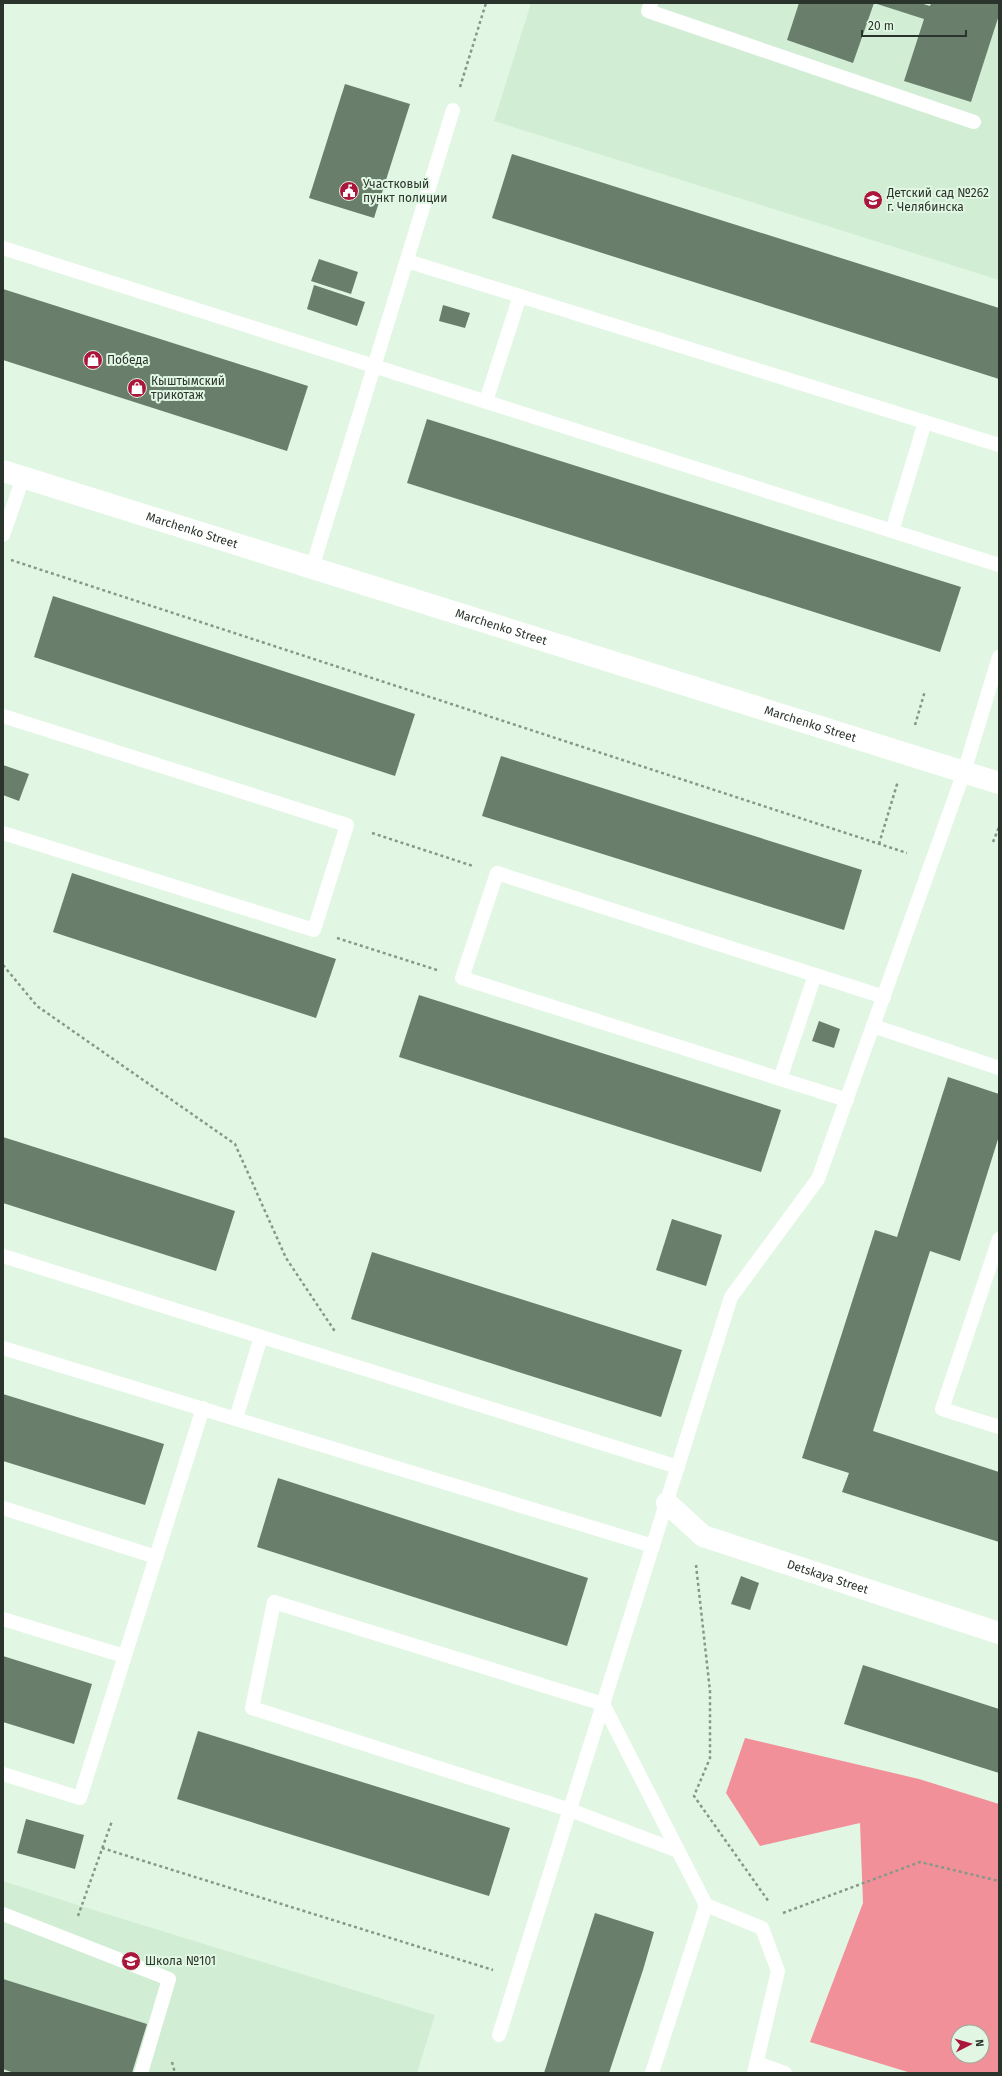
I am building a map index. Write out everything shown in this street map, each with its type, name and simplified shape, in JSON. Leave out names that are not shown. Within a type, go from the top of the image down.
[{"type":"street","name":"Marchenko Street","points":[[3,471],[999,783]]},
{"type":"street","name":"Detskaya Street","points":[[666,1503],[703,1536],[999,1633]]},
{"type":"lane","points":[[651,3],[648,12],[974,122]]},
{"type":"lane","points":[[312,568],[453,110]]},
{"type":"lane","points":[[3,248],[999,565]]},
{"type":"lane","points":[[407,261],[999,445]]},
{"type":"lane","points":[[486,401],[520,296]]},
{"type":"lane","points":[[892,531],[925,422]]},
{"type":"lane","points":[[3,535],[7,510],[23,478]]},
{"type":"lane","points":[[499,2034],[731,1297],[818,1179],[964,772],[999,658]]},
{"type":"lane","points":[[3,716],[348,826],[314,930],[3,833]]},
{"type":"lane","points":[[847,1100],[462,978],[497,873],[884,997]]},
{"type":"lane","points":[[780,1079],[816,975]]},
{"type":"lane","points":[[873,1026],[999,1068]]},
{"type":"lane","points":[[999,1239],[942,1409],[999,1427]]},
{"type":"lane","points":[[3,1256],[678,1467]]},
{"type":"lane","points":[[236,1418],[261,1337]]},
{"type":"lane","points":[[3,1348],[653,1546]]},
{"type":"lane","points":[[3,1774],[80,1798],[203,1408]]},
{"type":"lane","points":[[3,1508],[156,1557]]},
{"type":"lane","points":[[678,1851],[570,1810],[252,1708],[274,1602],[603,1704],[706,1905],[762,1928],[778,1971],[755,2068],[784,2073]]},
{"type":"lane","points":[[3,1619],[124,1656]]},
{"type":"lane","points":[[652,2073],[706,1905]]},
{"type":"lane","points":[[3,1914],[169,1978],[141,2073]]},
{"type":"path","points":[[453,110],[486,3]]},
{"type":"path","points":[[11,560],[932,861]]},
{"type":"path","points":[[348,826],[497,873]]},
{"type":"path","points":[[993,842],[999,827]]},
{"type":"path","points":[[314,930],[462,978]]},
{"type":"path","points":[[3,965],[37,1006],[235,1144],[286,1258],[360,1368]]},
{"type":"path","points":[[703,1536],[696,1561],[710,1691],[710,1758],[694,1796],[774,1909]]},
{"type":"path","points":[[70,1939],[112,1821]]},
{"type":"path","points":[[102,1848],[517,1977]]},
{"type":"path","points":[[778,1915],[920,1862],[999,1881]]},
{"type":"shaded area","name":"Детский сад №262 г. Челябинска","points":[[531,3],[999,3],[999,280],[494,121]]},
{"type":"shaded area","points":[[745,1738],[919,1779],[999,1804],[999,2073],[911,2073],[810,2042],[863,1903],[860,1823],[760,1846],[726,1793]]},
{"type":"shaded area","name":"Школа №101","points":[[3,1881],[435,2015],[417,2073],[3,2073]]},
{"type":"building","points":[[799,3],[874,3],[853,63],[787,40]]},
{"type":"building","points":[[874,3],[920,3],[930,6],[931,3],[999,3],[999,15],[971,102],[904,81],[924,19]]},
{"type":"building","points":[[345,84],[410,104],[374,218],[309,198]]},
{"type":"building","points":[[512,154],[999,308],[999,379],[492,218]]},
{"type":"building","points":[[319,259],[358,272],[351,294],[311,281]]},
{"type":"building","points":[[314,285],[365,302],[357,326],[307,309]]},
{"type":"building","points":[[3,289],[308,386],[287,451],[3,360]]},
{"type":"building","points":[[443,305],[470,313],[465,328],[439,321]]},
{"type":"building","points":[[427,419],[961,587],[940,652],[407,483]]},
{"type":"building","points":[[53,596],[415,714],[395,776],[34,657]]},
{"type":"building","points":[[501,756],[862,870],[844,930],[482,816]]},
{"type":"building","points":[[3,765],[29,774],[19,801],[3,795]]},
{"type":"building","points":[[72,873],[336,959],[316,1018],[53,932]]},
{"type":"building","points":[[419,995],[781,1110],[761,1172],[399,1057]]},
{"type":"building","points":[[819,1021],[840,1029],[834,1048],[812,1041]]},
{"type":"building","points":[[948,1077],[999,1094],[999,1136],[960,1261],[930,1251],[873,1431],[999,1472],[999,1542],[842,1492],[849,1473],[802,1458],[875,1230],[897,1237]]},
{"type":"building","points":[[3,1137],[235,1211],[216,1271],[3,1203]]},
{"type":"building","points":[[672,1219],[722,1235],[706,1286],[656,1270]]},
{"type":"building","points":[[372,1252],[682,1350],[661,1417],[351,1319]]},
{"type":"building","points":[[3,1394],[164,1444],[145,1505],[3,1461]]},
{"type":"building","points":[[278,1478],[588,1578],[567,1646],[257,1547]]},
{"type":"building","points":[[741,1576],[759,1583],[750,1610],[731,1604]]},
{"type":"building","points":[[3,1656],[92,1684],[74,1744],[3,1722]]},
{"type":"building","points":[[863,1665],[999,1709],[999,1773],[844,1724]]},
{"type":"building","points":[[198,1731],[510,1828],[489,1896],[177,1799]]},
{"type":"building","points":[[26,1819],[84,1835],[75,1869],[17,1853]]},
{"type":"building","points":[[595,1913],[654,1932],[643,1970],[609,2073],[544,2073]]},
{"type":"building","points":[[3,1979],[147,2024],[132,2073],[14,2073],[3,2069]]},
{"type":"place","name":"Участковый пункт полиции","points":[[349,191]]},
{"type":"place","name":"Детский сад №262 г. Челябинска","points":[[873,200]]},
{"type":"place","name":"Победа","points":[[93,360]]},
{"type":"place","name":"Кыштымский трикотаж","points":[[137,388]]},
{"type":"place","name":"Школа №101","points":[[131,1961]]}]
